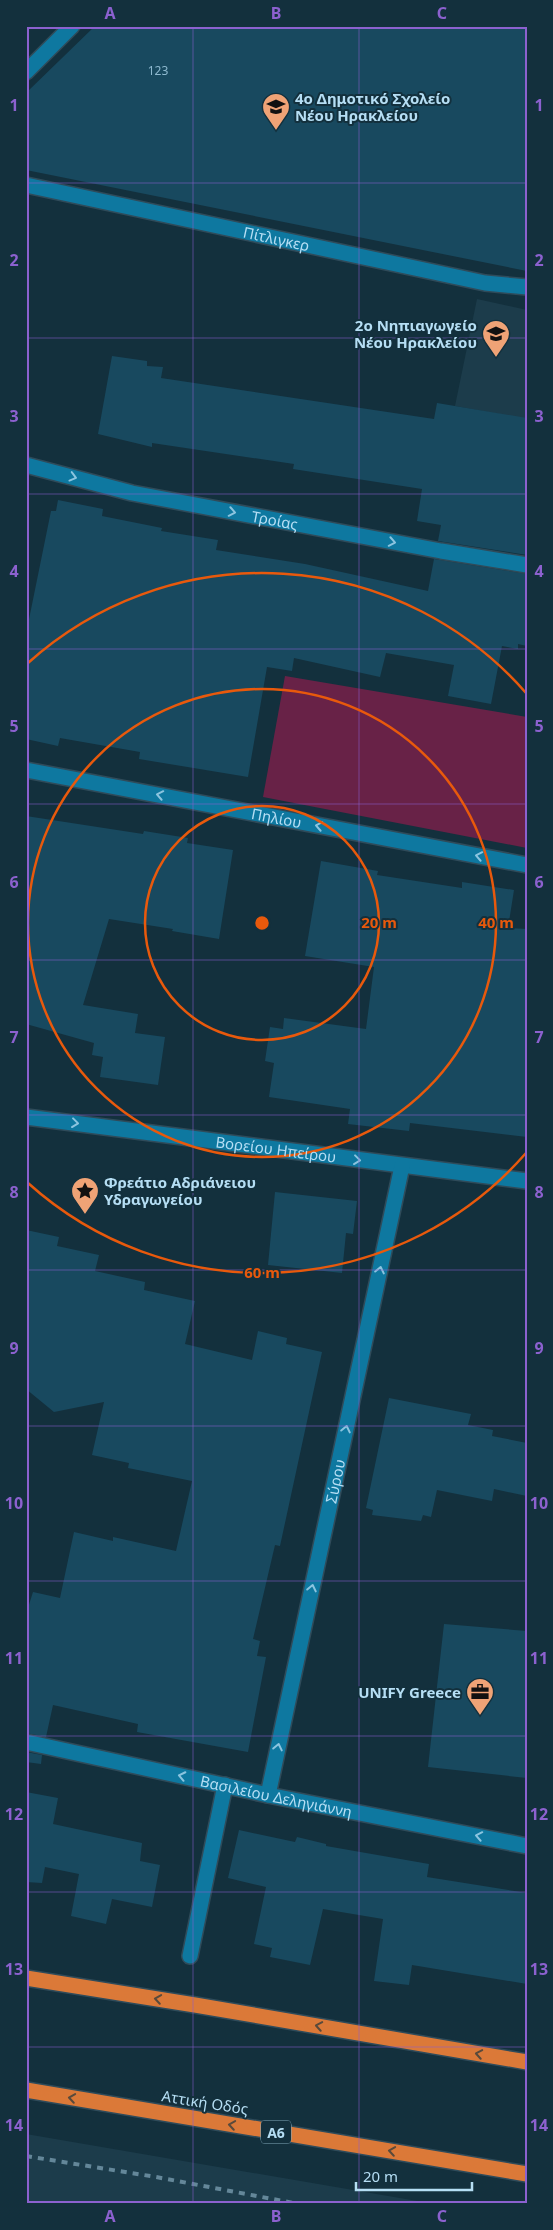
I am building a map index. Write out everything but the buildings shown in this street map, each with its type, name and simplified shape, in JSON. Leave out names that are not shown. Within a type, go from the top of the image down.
[{"type":"highway","points":[[26,1978],[204,2006],[527,2062]]},
{"type":"highway","name":"Αττική Οδός","points":[[26,2090],[527,2174]]},
{"type":"street","points":[[26,72],[72,26]]},
{"type":"street","name":"Πίτλιγκερ","points":[[26,185],[485,283],[527,287]]},
{"type":"street","name":"Τροίας","points":[[26,465],[132,493],[441,552],[527,564]]},
{"type":"street","name":"Πηλίου","points":[[26,770],[527,865]]},
{"type":"street","name":"Βορείου Ηπείρου","points":[[26,1117],[402,1166],[527,1180]]},
{"type":"street","name":"Σύρου","points":[[268,1795],[402,1166]]},
{"type":"street","name":"Βασιλείου Δεληγιάννη","points":[[26,1742],[268,1795],[527,1846]]},
{"type":"street","points":[[190,1956],[225,1786]]},
{"type":"shaded area","name":"2ο Νηπιαγωγείο Νέου Ηρακλείου","points":[[477,299],[527,310],[527,419],[455,406]]},
{"type":"shaded area","points":[[285,676],[527,717],[527,848],[263,797]]},
{"type":"shaded area","points":[[26,2134],[423,2202],[433,2204],[26,2204]]},
{"type":"railway","points":[[26,2156],[156,2177],[299,2204]]},
{"type":"place","name":"4ο Δημοτικό Σχολείο Νέου Ηρακλείου","points":[[276,131]]},
{"type":"place","name":"2ο Νηπιαγωγείο Νέου Ηρακλείου","points":[[496,358]]},
{"type":"place","name":"Φρεάτιο Αδριάνειου Υδραγωγείου","points":[[85,1215]]},
{"type":"place","name":"UNIFY Greece","points":[[480,1716]]}]
